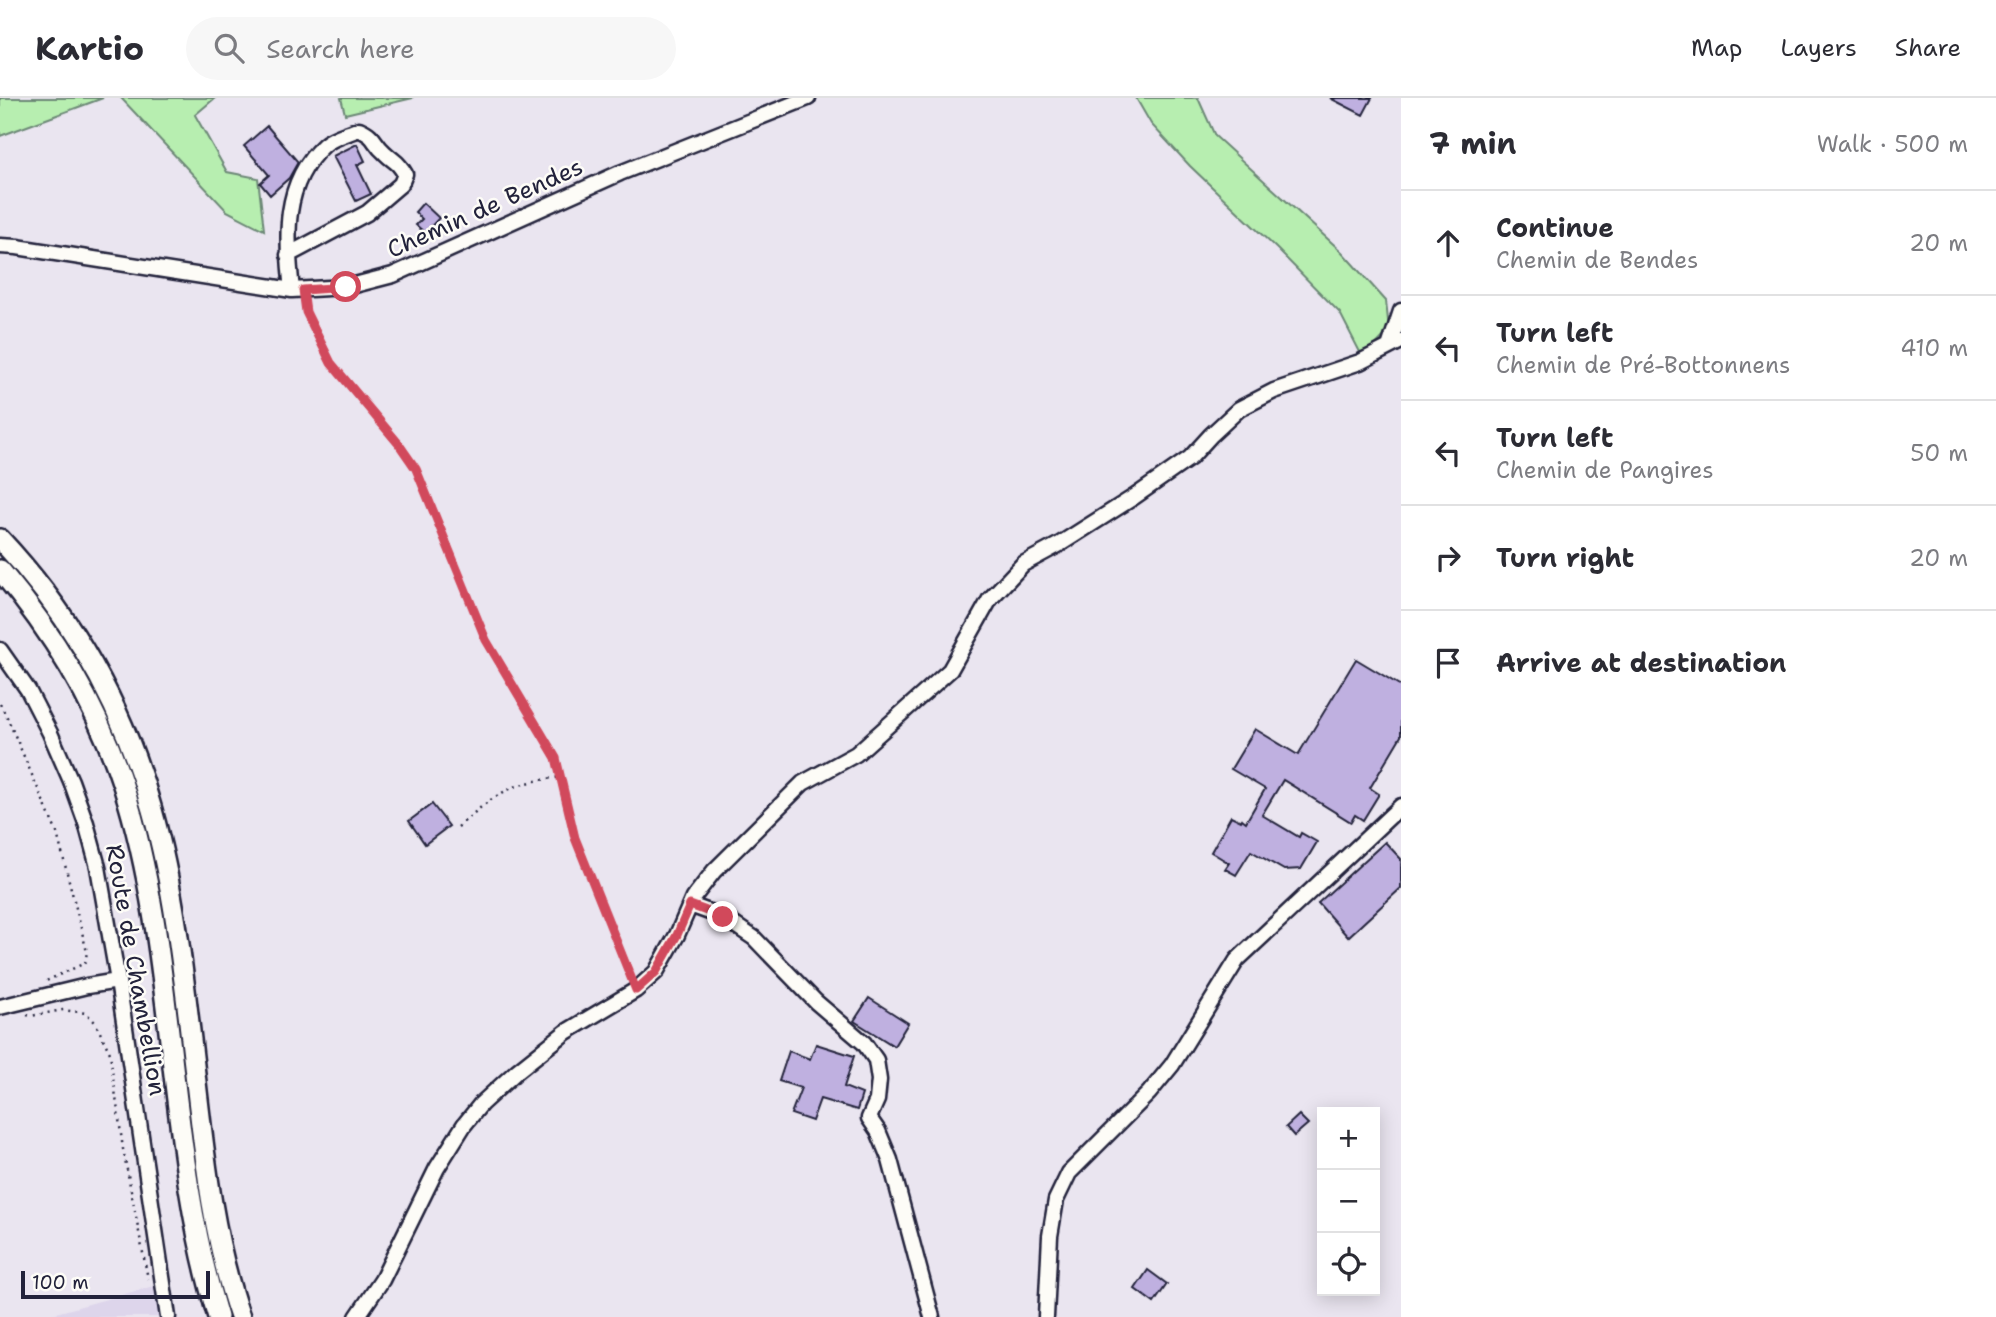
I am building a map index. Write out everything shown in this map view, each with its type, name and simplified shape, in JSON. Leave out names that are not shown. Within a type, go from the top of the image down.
[{"type":"highway","points":[[0,539],[36,580],[76,636],[109,695],[142,777],[160,842],[173,910],[203,1145],[214,1211],[240,1317]]},
{"type":"highway","points":[[0,570],[40,620],[75,675],[105,736],[132,816],[153,914],[187,1183],[200,1249],[218,1317]]},
{"type":"street","name":"Chemin de Bendes","points":[[0,246],[298,290],[346,287],[393,275],[620,173],[808,98]]},
{"type":"street","points":[[288,255],[367,213],[401,184],[405,174],[399,162],[384,153],[371,134],[359,129],[326,143],[302,171],[294,190],[287,238],[288,255],[298,290]]},
{"type":"street","points":[[357,1317],[382,1280],[437,1168],[464,1125],[481,1104],[566,1032],[636,990],[656,972],[677,935],[693,898],[714,871],[803,783],[856,754],[950,670],[990,599],[1023,564],[1124,504],[1190,458],[1239,410],[1274,391],[1360,362],[1395,344],[1401,310]]},
{"type":"street","name":"Route de Chambellion","points":[[0,650],[28,690],[50,733],[75,791],[98,867],[118,981],[168,1317]]},
{"type":"street","points":[[1046,1317],[1050,1236],[1056,1200],[1069,1173],[1149,1093],[1171,1065],[1237,960],[1401,806]]},
{"type":"street","points":[[690,905],[723,917],[754,939],[816,1002],[864,1043],[876,1060],[879,1080],[877,1100],[869,1118],[878,1131],[894,1171],[932,1317]]},
{"type":"street","points":[[0,1007],[118,981]]},
{"type":"path","points":[[298,290],[331,363],[416,469],[486,640],[556,758],[575,838],[636,990]]},
{"type":"path","points":[[458,827],[504,790],[534,780],[561,777]]},
{"type":"shaded area","points":[[157,1285],[163,1317],[42,1317]]},
{"type":"green space","points":[[0,98],[103,98],[0,136]]},
{"type":"green space","points":[[121,98],[215,98],[195,115],[227,172],[258,178],[264,230],[227,211]]},
{"type":"green space","points":[[341,98],[413,98],[345,114]]},
{"type":"green space","points":[[1136,98],[1198,98],[1215,136],[1342,252],[1386,301],[1389,331],[1363,358],[1340,313],[1190,166],[1151,124]]},
{"type":"building","points":[[1330,98],[1372,98],[1363,115]]},
{"type":"building","points":[[267,126],[298,162],[289,178],[270,195],[260,183],[269,175],[244,146]]},
{"type":"building","points":[[357,144],[365,161],[357,165],[371,194],[356,201],[333,156]]},
{"type":"building","points":[[423,203],[439,218],[425,233],[416,225],[422,219],[415,212]]},
{"type":"building","points":[[1356,659],[1401,686],[1401,736],[1370,788],[1379,794],[1363,820],[1355,815],[1351,822],[1283,780],[1262,815],[1299,837],[1301,833],[1317,842],[1301,869],[1284,870],[1251,851],[1236,875],[1225,869],[1229,863],[1211,852],[1231,816],[1246,822],[1265,789],[1231,769],[1255,729],[1298,755]]},
{"type":"building","points":[[432,804],[449,826],[425,844],[409,821]]},
{"type":"building","points":[[1385,842],[1401,859],[1401,888],[1348,937],[1318,903]]},
{"type":"building","points":[[869,998],[908,1023],[894,1046],[854,1021]]},
{"type":"building","points":[[816,1044],[854,1056],[844,1087],[862,1094],[857,1110],[820,1099],[812,1121],[791,1114],[801,1088],[779,1081],[789,1051],[810,1059]]},
{"type":"building","points":[[1299,1115],[1308,1124],[1294,1136],[1286,1127]]},
{"type":"building","points":[[1148,1270],[1167,1284],[1154,1303],[1135,1289]]},
{"type":"route","points":[[346,287],[303,290],[306,312],[312,327],[331,363],[398,443],[416,469],[486,640],[556,758],[575,838],[636,990],[656,972],[690,905],[723,917]]}]
